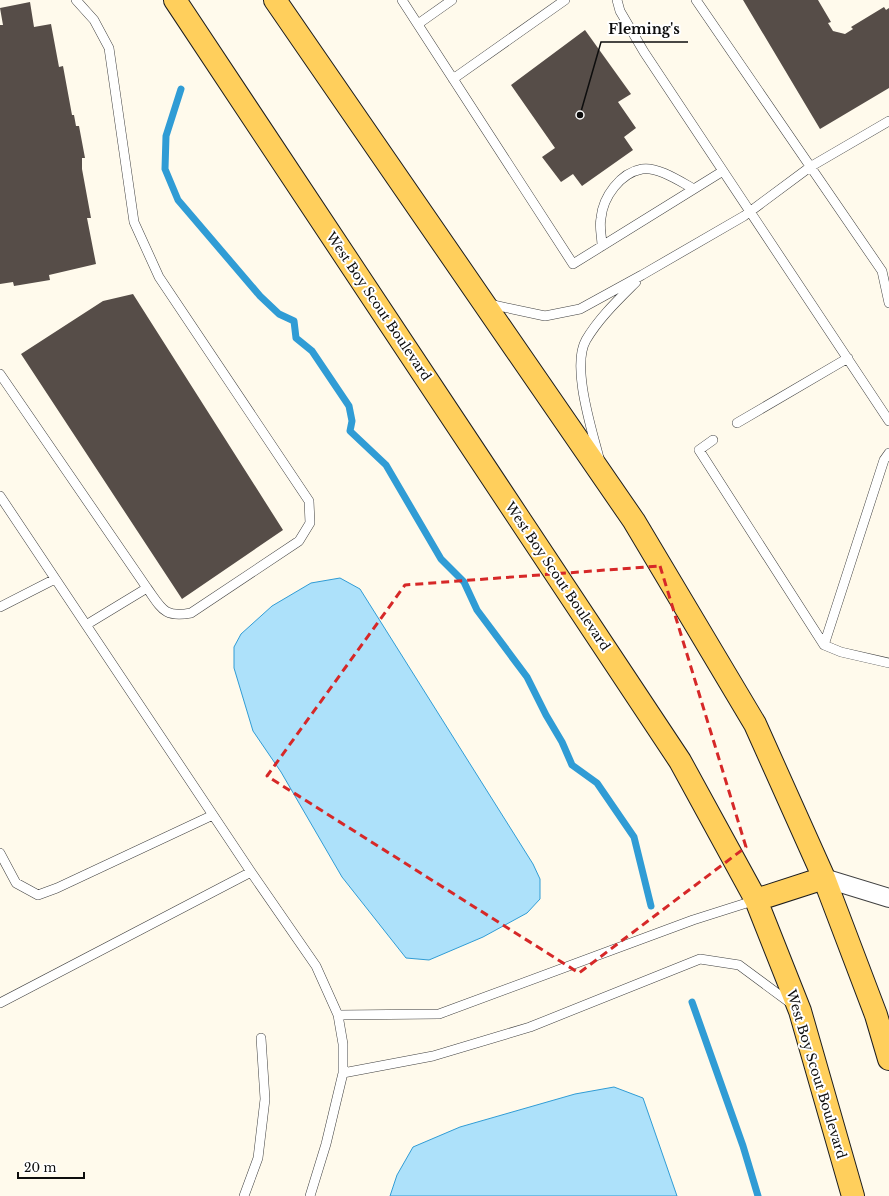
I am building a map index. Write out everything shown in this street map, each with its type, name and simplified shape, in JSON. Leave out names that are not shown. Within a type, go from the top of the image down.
[{"type":"main road","name":"West Boy Scout Boulevard","points":[[175,0],[680,760],[756,900],[800,1011],[853,1196]]},
{"type":"main road","points":[[275,0],[634,521],[755,724],[824,878],[876,1016],[889,1059]]},
{"type":"main road","points":[[756,900],[824,878]]},
{"type":"street","points":[[824,878],[889,897]]},
{"type":"lane","points":[[0,374],[162,609],[176,616],[191,613],[299,541],[310,523],[309,501],[159,277],[134,222],[109,48],[94,20],[76,0]]},
{"type":"lane","points":[[402,0],[573,264],[723,171]]},
{"type":"lane","points":[[418,24],[452,0]]},
{"type":"lane","points":[[453,79],[566,0]]},
{"type":"lane","points":[[617,0],[620,11],[644,52],[723,171],[751,210],[889,421]]},
{"type":"lane","points":[[696,0],[882,271],[889,303]]},
{"type":"lane","points":[[484,303],[544,316],[580,309],[642,275],[751,210],[810,168],[889,121]]},
{"type":"lane","points":[[602,246],[600,218],[607,196],[622,178],[643,169],[661,172],[694,189]]},
{"type":"lane","points":[[603,476],[584,400],[581,362],[585,342],[603,316],[642,275]]},
{"type":"lane","points":[[737,424],[848,358]]},
{"type":"lane","points":[[713,440],[699,450],[824,645],[841,652],[889,662]]},
{"type":"lane","points":[[824,645],[884,460],[889,453]]},
{"type":"lane","points":[[0,496],[213,816],[316,966],[338,1015],[343,1044],[343,1073],[326,1144],[310,1196]]},
{"type":"lane","points":[[0,608],[55,579]]},
{"type":"lane","points":[[86,624],[147,588]]},
{"type":"lane","points":[[0,852],[16,883],[38,895],[57,888],[213,816]]},
{"type":"lane","points":[[0,1003],[251,872]]},
{"type":"lane","points":[[338,1015],[439,1014],[694,920],[756,900]]},
{"type":"lane","points":[[343,1073],[433,1056],[530,1027],[700,959],[739,965],[800,1011]]},
{"type":"lane","points":[[244,1196],[258,1158],[265,1099],[261,1038]]},
{"type":"highlighted area","points":[[660,566],[746,847],[579,973],[267,776],[405,585]]},
{"type":"water","points":[[340,578],[360,589],[533,864],[540,879],[540,899],[527,913],[483,937],[429,960],[406,958],[342,877],[281,772],[253,731],[234,668],[234,647],[241,634],[272,606],[311,583]]},
{"type":"water","points":[[614,1087],[643,1098],[677,1196],[390,1196],[397,1175],[413,1147],[460,1127],[575,1094]]},
{"type":"building","points":[[743,0],[818,0],[831,22],[828,23],[833,31],[845,34],[853,29],[851,27],[884,7],[886,10],[889,8],[889,88],[820,129]]},
{"type":"building","points":[[30,2],[34,27],[51,24],[59,67],[63,66],[72,115],[74,115],[76,126],[79,126],[85,158],[82,158],[82,169],[91,218],[87,218],[96,264],[49,275],[50,280],[14,286],[13,282],[0,284],[0,25],[3,25],[0,8]]},
{"type":"building","points":[[585,30],[631,94],[618,102],[636,128],[624,137],[633,150],[582,186],[573,174],[561,182],[542,157],[555,148],[511,85]]},
{"type":"building","points":[[133,294],[283,530],[182,599],[21,354],[103,301]]},
{"type":"waterway","points":[[181,89],[166,136],[165,169],[178,200],[260,296],[279,314],[294,321],[296,338],[312,351],[349,406],[352,421],[350,431],[386,465],[441,559],[464,582],[477,610],[527,677],[546,715],[562,742],[572,765],[597,783],[634,837],[651,906]]},
{"type":"waterway","points":[[692,1002],[743,1146],[758,1196]]},
{"type":"place","name":"Fleming's","points":[[580,115]]}]
